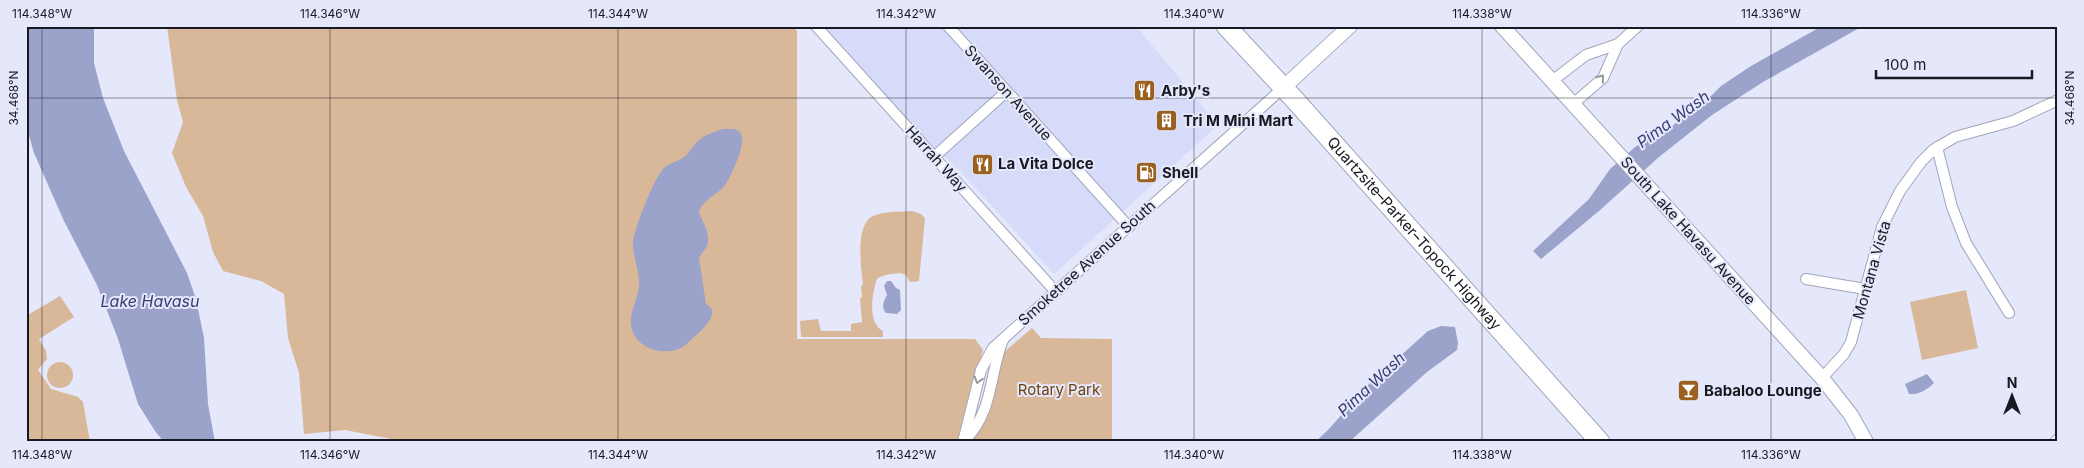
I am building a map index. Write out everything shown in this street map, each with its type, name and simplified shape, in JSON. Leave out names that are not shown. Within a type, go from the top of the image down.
[{"type":"highway","name":"Quartzsite–Parker–Topock Highway","points":[[1226,26],[1600,442]]},
{"type":"main road","name":"Smoketree Avenue South","points":[[1283,88],[1350,26]]},
{"type":"main road","name":"South Lake Havasu Avenue","points":[[1502,26],[1822,378],[1850,415],[1866,442]]},
{"type":"street","name":"Harrah Way","points":[[816,26],[1055,291]]},
{"type":"street","name":"Swanson Avenue","points":[[948,26],[1129,226]]},
{"type":"street","points":[[1552,81],[1586,55],[1618,44],[1638,26]]},
{"type":"street","points":[[1573,104],[1603,78],[1618,44]]},
{"type":"street","name":"Smoketree Avenue South","points":[[963,442],[981,370],[988,355],[1055,291],[1283,88]]},
{"type":"street","points":[[934,157],[1006,92]]},
{"type":"street","name":"Montana Vista","points":[[1822,378],[1844,354],[1851,342],[1876,245],[1890,208],[1915,168],[1937,147],[1963,134],[2014,122],[2058,100]]},
{"type":"street","points":[[1937,147],[1952,207],[1966,243],[2009,313]]},
{"type":"street","points":[[1806,279],[1865,289]]},
{"type":"street","name":"Smoketree Avenue South","points":[[963,442],[977,425],[990,397],[1003,339]]},
{"type":"street","points":[[2055,442],[2058,439]]},
{"type":"shaded area","points":[[823,26],[1136,26],[1218,125],[1054,274],[960,171],[921,135]]},
{"type":"green space","points":[[167,26],[792,26],[797,31],[797,339],[975,339],[983,350],[959,438],[956,442],[407,442],[345,430],[304,434],[299,373],[288,338],[284,294],[261,281],[223,271],[213,252],[203,216],[186,187],[172,153],[183,122],[177,100]]},
{"type":"green space","points":[[912,211],[921,214],[925,218],[919,281],[910,282],[906,275],[900,273],[877,279],[872,307],[875,321],[883,331],[883,337],[801,337],[800,321],[818,319],[821,331],[851,331],[851,324],[862,322],[860,298],[862,297],[861,286],[863,284],[860,247],[861,237],[867,221],[877,214]]},
{"type":"green space","points":[[1966,290],[1978,348],[1922,360],[1910,302]]},
{"type":"green space","points":[[60,296],[74,317],[39,339],[46,351],[47,359],[38,370],[51,389],[78,397],[83,402],[90,442],[26,442],[26,316]]},
{"type":"green space","name":"Rotary Park","points":[[1032,328],[1041,338],[1112,339],[1112,442],[969,442],[983,422],[993,399],[1003,353]]},
{"type":"green space","points":[[60,362],[69,366],[73,375],[69,384],[60,388],[51,384],[47,375],[51,366]]},
{"type":"water","name":"Lake Havasu","points":[[26,26],[94,26],[94,63],[103,98],[124,151],[187,273],[196,299],[204,338],[208,404],[215,442],[164,442],[138,404],[118,339],[97,285],[64,221],[34,153],[26,125]]},
{"type":"water","points":[[1822,26],[1863,26],[1763,82],[1712,115],[1659,157],[1599,211],[1541,259],[1533,251],[1589,199],[1610,169],[1635,147],[1672,126],[1710,97],[1721,86],[1751,66]]},
{"type":"water","points":[[723,129],[735,129],[740,132],[742,143],[738,158],[726,184],[706,201],[700,208],[699,213],[708,235],[708,244],[699,258],[706,304],[711,308],[711,318],[683,347],[675,350],[658,351],[642,344],[636,338],[631,324],[639,286],[633,247],[637,225],[650,192],[664,168],[688,154],[702,138]]},
{"type":"water","points":[[887,281],[891,281],[900,290],[901,310],[897,314],[886,313],[883,309],[887,295],[884,286]]},
{"type":"water","name":"Pima Wash","points":[[1441,326],[1455,327],[1458,343],[1457,350],[1427,372],[1349,442],[1315,442],[1369,384],[1428,331]]},
{"type":"water","points":[[1927,374],[1934,383],[1922,392],[1909,394],[1905,384]]},
{"type":"place","name":"Arby's","points":[[1145,91]]},
{"type":"place","name":"Tri M Mini Mart","points":[[1167,121]]},
{"type":"place","name":"La Vita Dolce","points":[[982,164]]},
{"type":"place","name":"Shell","points":[[1146,173]]},
{"type":"place","name":"Babaloo Lounge","points":[[1688,391]]}]
